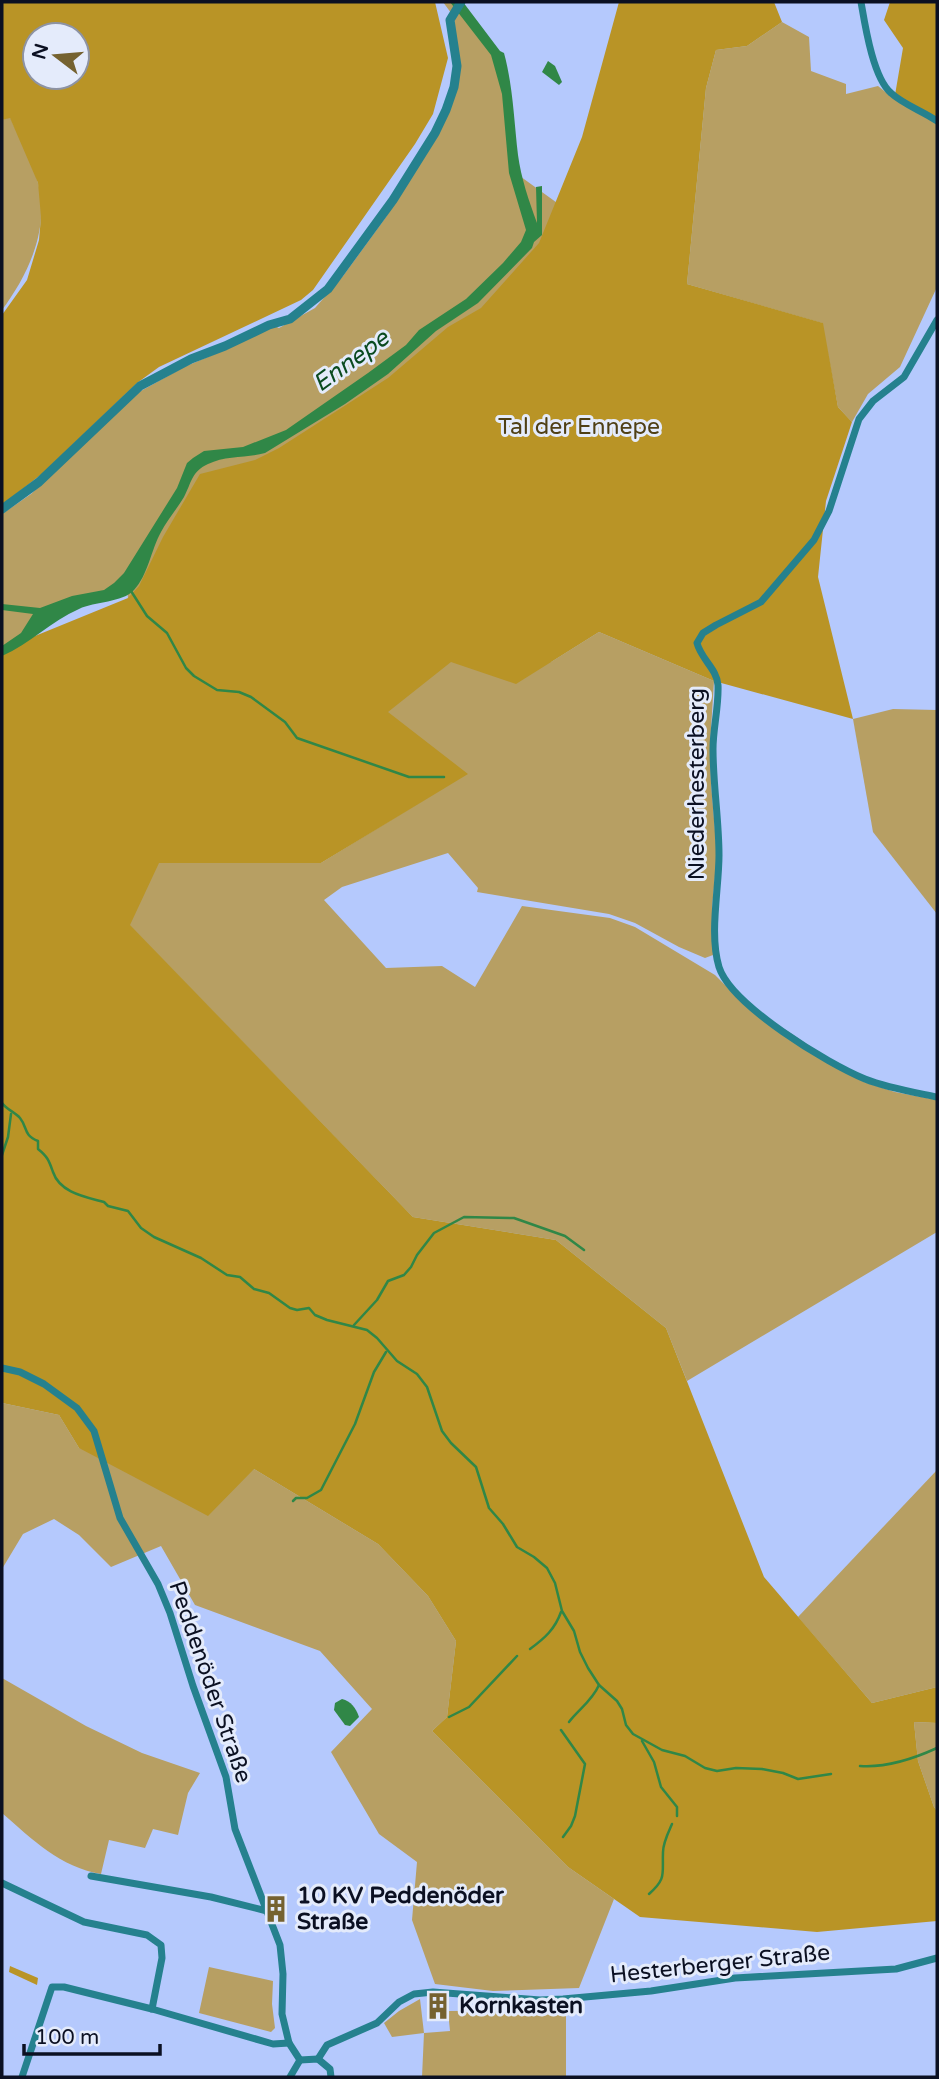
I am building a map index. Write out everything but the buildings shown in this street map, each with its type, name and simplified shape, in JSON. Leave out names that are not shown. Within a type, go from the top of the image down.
[{"type":"street","points":[[2,509],[39,482],[140,386],[191,359],[269,325],[290,319],[328,289],[393,200],[435,133],[446,110],[454,87],[457,66],[450,26],[454,12],[461,2]]},
{"type":"street","points":[[860,2],[884,87],[894,96],[937,121]]},
{"type":"street","name":"Niederhesterberg","points":[[937,320],[904,377],[873,401],[859,419],[829,511],[814,540],[761,602],[703,633],[697,643],[699,652],[714,672],[718,684],[713,745],[719,857],[715,908],[720,968],[740,997],[778,1029],[827,1060],[864,1078],[937,1097]]},
{"type":"street","name":"Peddenöder Straße","points":[[2,1368],[44,1384],[77,1408],[94,1431],[120,1518],[158,1584],[170,1613],[226,1777],[235,1829],[280,1945],[283,1974],[282,2014],[289,2043],[300,2060]]},
{"type":"street","points":[[91,1876],[211,1897],[267,1911]]},
{"type":"street","points":[[2,1883],[84,1922],[146,1935],[161,1945],[162,1958],[152,2009]]},
{"type":"street","name":"Hesterberger Straße","points":[[318,2059],[327,2045],[377,2023],[399,2002],[414,1994],[433,1992],[506,1999],[563,1999],[651,1991],[735,1978],[896,1969],[937,1958]]},
{"type":"street","points":[[22,2077],[52,1987],[64,1987],[152,2009],[273,2044],[289,2043]]},
{"type":"street","points":[[290,2077],[300,2060],[318,2059],[330,2069],[331,2077]]},
{"type":"green space","points":[[2,2],[435,2],[448,58],[433,114],[313,290],[301,300],[159,367],[137,383],[43,473],[2,505],[2,315],[27,280],[39,240],[41,217],[38,183],[10,118],[2,120]]},
{"type":"green space","name":"Tal der Ennepe","points":[[443,2],[458,2],[501,61],[517,174],[675,288],[551,662],[599,632],[714,681],[710,745],[717,855],[712,908],[713,955],[705,958],[635,923],[609,914],[477,892],[478,888],[448,853],[342,887],[324,900],[386,968],[442,966],[475,987],[522,906],[610,918],[635,927],[715,975],[739,999],[864,1082],[895,1092],[937,1100],[937,1232],[687,1381],[666,1328],[556,1240],[413,1217],[129,925],[158,863],[321,863],[453,782],[132,642],[127,588],[92,597],[2,651],[2,514],[31,494],[139,392],[184,367],[222,351],[268,323],[279,328],[315,308],[343,276],[386,217],[439,131],[459,82],[454,17]]},
{"type":"green space","name":"Tal der Ennepe","points":[[619,2],[774,2],[782,22],[747,46],[716,50],[706,88],[687,284],[823,323],[838,407],[852,422],[826,501],[818,577],[853,719],[714,681],[599,632],[516,684],[451,662],[388,712],[468,774],[321,863],[159,863],[130,925],[413,1217],[556,1240],[666,1328],[764,1577],[872,1703],[937,1687],[937,1723],[914,1722],[918,1761],[937,1811],[937,1921],[817,1932],[640,1917],[568,1867],[432,1731],[447,1717],[456,1641],[428,1596],[378,1544],[254,1469],[208,1516],[79,1448],[59,1415],[2,1403],[2,646],[35,636],[128,598],[139,586],[163,537],[200,474],[255,460],[279,448],[388,378],[448,327],[481,308],[539,243],[582,137]]},
{"type":"green space","points":[[890,2],[937,2],[937,119],[895,95],[903,48],[884,20]]},
{"type":"green space","points":[[782,22],[809,37],[811,71],[846,84],[846,94],[878,86],[893,98],[937,123],[937,287],[900,367],[868,394],[852,422],[838,407],[822,323],[687,284],[706,88],[716,50],[747,46]]},
{"type":"green space","points":[[10,117],[38,183],[41,217],[39,234],[28,267],[2,310],[2,120]]},
{"type":"green space","points":[[893,709],[937,710],[937,914],[873,832],[853,719]]},
{"type":"green space","points":[[2,1403],[59,1415],[79,1448],[254,1469],[378,1544],[428,1596],[456,1641],[447,1717],[432,1731],[568,1867],[614,1899],[579,1988],[493,1991],[435,1984],[412,1920],[417,1862],[379,1834],[331,1752],[372,1709],[320,1651],[195,1605],[161,1546],[111,1567],[79,1535],[54,1519],[23,1534],[2,1569]]},
{"type":"green space","points":[[937,1470],[937,1687],[872,1703],[798,1617]]},
{"type":"green space","points":[[2,1678],[86,1726],[142,1753],[200,1773],[188,1793],[178,1835],[153,1829],[145,1848],[109,1840],[101,1874],[60,1859],[2,1813]]},
{"type":"green space","points":[[914,1722],[937,1723],[937,1811],[918,1761]]},
{"type":"green space","points":[[10,1966],[38,1978],[37,1985],[9,1972]]},
{"type":"green space","points":[[209,1967],[273,1981],[275,2028],[271,2032],[199,2013]]},
{"type":"green space","points":[[420,1999],[424,2033],[392,2037],[384,2023]]},
{"type":"green space","points":[[566,2010],[566,2077],[422,2077],[424,2033],[450,2031],[448,2011]]},
{"type":"shaded area","points":[[450,2],[463,2],[504,53],[519,164],[537,223],[536,187],[542,186],[542,235],[478,303],[436,331],[388,374],[345,404],[265,453],[222,459],[198,470],[161,532],[143,577],[129,594],[79,609],[2,656],[2,646],[21,633],[33,614],[2,610],[2,604],[40,608],[72,596],[104,590],[124,573],[177,488],[187,463],[204,451],[243,447],[286,430],[406,345],[419,330],[466,299],[521,242],[526,230],[509,173],[502,94],[491,55]]},
{"type":"shaded area","points":[[548,61],[555,66],[562,82],[559,85],[542,72]]},
{"type":"shaded area","points":[[342,1699],[353,1705],[359,1717],[350,1726],[345,1725],[334,1710],[335,1703]]},
{"type":"waterway","points":[[131,591],[147,616],[167,633],[186,668],[194,676],[217,690],[239,692],[251,697],[285,722],[297,738],[409,777],[444,777]]},
{"type":"waterway","points":[[2,1103],[20,1118],[28,1134],[38,1141],[38,1149],[48,1159],[56,1179],[67,1189],[128,1211],[141,1228],[154,1237],[201,1258],[227,1275],[240,1277],[254,1289],[269,1293],[290,1308],[309,1308],[315,1315],[327,1320],[367,1330],[397,1361],[417,1374],[427,1387],[442,1431],[476,1467],[489,1508],[517,1547],[547,1568],[555,1583],[562,1611],[574,1631],[588,1668],[599,1685],[617,1701],[626,1725],[633,1734],[662,1750],[685,1756],[705,1768],[717,1771],[736,1768],[762,1769],[798,1779],[831,1774]]},
{"type":"waterway","points":[[2,1155],[11,1114]]},
{"type":"waterway","points":[[354,1325],[377,1300],[388,1281],[404,1275],[411,1267],[434,1233],[464,1217],[514,1218],[565,1236],[584,1250]]},
{"type":"waterway","points":[[293,1501],[296,1498],[307,1498],[321,1490],[355,1424],[374,1372],[386,1352]]},
{"type":"waterway","points":[[530,1649],[549,1633],[561,1612]]},
{"type":"waterway","points":[[449,1717],[469,1707],[517,1656]]},
{"type":"waterway","points":[[569,1722],[599,1685]]},
{"type":"waterway","points":[[561,1730],[585,1764],[575,1816],[563,1837]]},
{"type":"waterway","points":[[642,1741],[654,1762],[661,1787],[677,1807],[677,1816]]},
{"type":"waterway","points":[[860,1766],[900,1762],[937,1748]]},
{"type":"waterway","points":[[649,1894],[661,1879],[664,1845],[672,1824]]},
{"type":"place","name":"10 KV Peddenöder Straße","points":[[276,1909]]},
{"type":"place","name":"Kornkasten","points":[[438,2006]]},
{"type":"water label","name":"Ennepe","points":[[351,361]]}]
